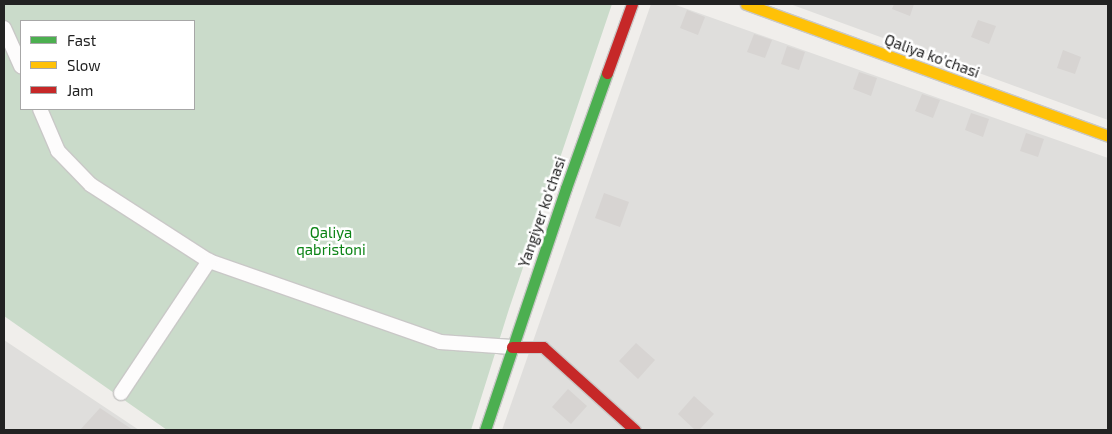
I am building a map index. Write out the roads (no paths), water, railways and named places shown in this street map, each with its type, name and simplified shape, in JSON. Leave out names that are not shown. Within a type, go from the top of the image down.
[{"type":"street","name":"Yangiyer ko'chasi","points":[[485,430],[566,188],[632,4]]},
{"type":"street","name":"Qaliya ko'chasi","points":[[746,4],[1108,136]]},
{"type":"street","points":[[512,348],[543,347],[635,430]]},
{"type":"lane","points":[[4,28],[20,64]]},
{"type":"lane","points":[[40,110],[58,151],[91,185],[209,261],[440,342],[512,348]]},
{"type":"lane","points":[[121,393],[209,261]]},
{"type":"park label","name":"Qaliya qabristoni","points":[[331,240]]}]
